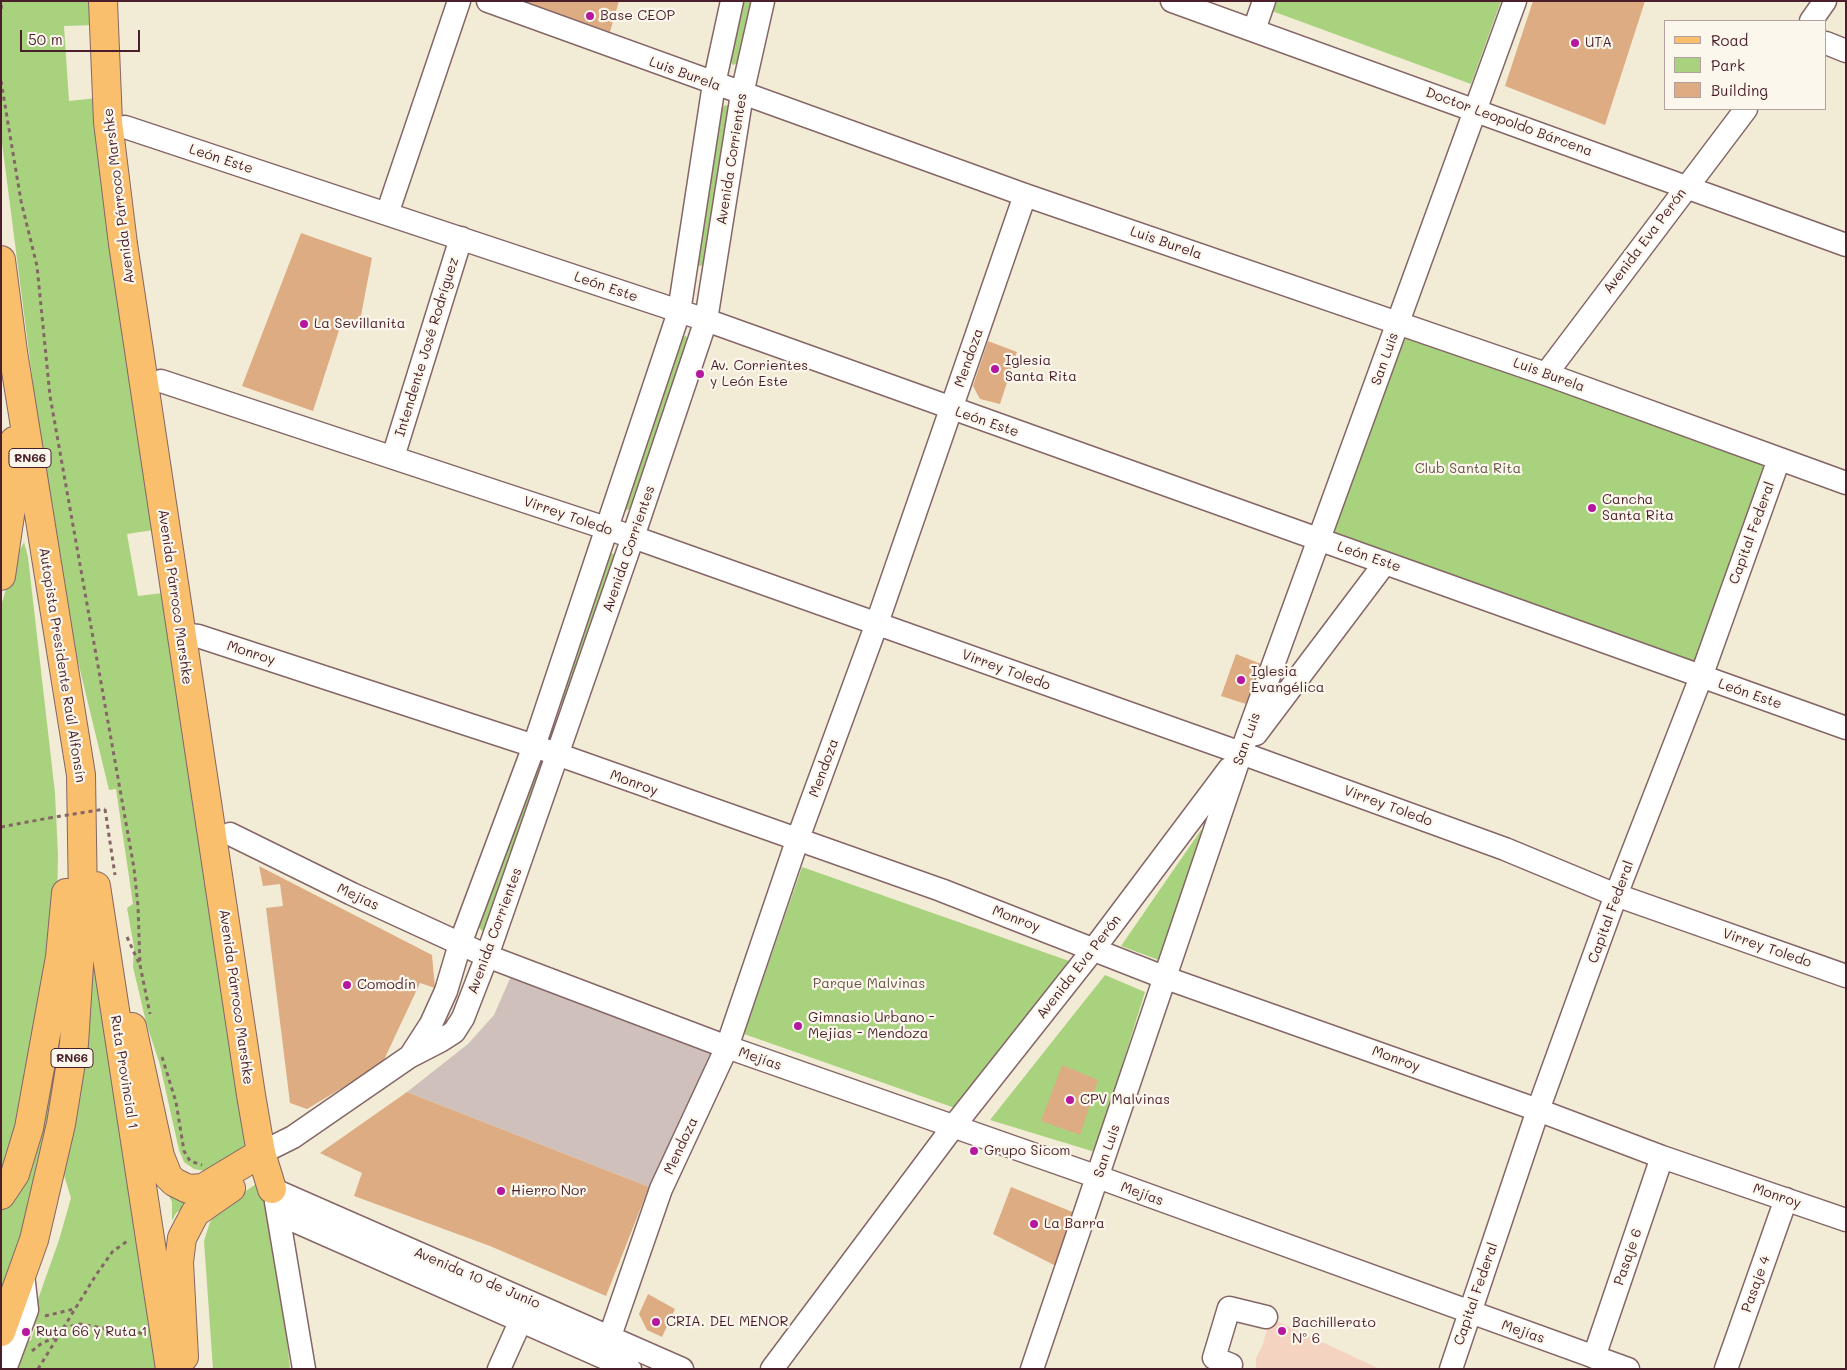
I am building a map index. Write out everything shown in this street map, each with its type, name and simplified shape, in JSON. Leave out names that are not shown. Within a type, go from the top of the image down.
[{"type":"main road","name":"Avenida Párroco Marshke","points":[[102,1],[108,122],[123,244],[190,635],[274,1167]]},
{"type":"main road","name":"Avenida Párroco Marshke","points":[[118,1],[125,127],[161,381],[190,635],[230,834],[274,1167]]},
{"type":"main road","name":"Autopista Presidente Raúl Alfonsín","points":[[1,260],[13,352],[81,775],[83,902],[74,1044],[53,1167],[45,1204],[23,1274],[1,1332]]},
{"type":"main road","points":[[1,576],[13,495],[13,352]]},
{"type":"main road","points":[[1,1195],[15,1174],[29,1128],[64,925],[66,828],[46,564]]},
{"type":"main road","name":"Ruta Provincial 1","points":[[81,775],[106,956],[170,1369]]},
{"type":"main road","points":[[106,956],[125,1000],[140,1054],[160,1156],[168,1176],[179,1187],[188,1189],[203,1188],[274,1167]]},
{"type":"main road","points":[[184,1369],[180,1262],[182,1238],[195,1213],[202,1207],[274,1167]]},
{"type":"street","points":[[387,214],[459,1]]},
{"type":"street","name":"Luis Burela","points":[[488,1],[742,94],[1546,374],[1846,483]]},
{"type":"street","name":"Avenida Corrientes","points":[[408,1057],[431,1024],[446,990],[460,944],[534,746],[605,528],[679,312],[714,84],[732,1]]},
{"type":"street","name":"Avenida Corrientes","points":[[274,1167],[408,1057],[454,1032],[463,1018],[487,956],[633,537],[706,320],[742,94],[763,1]]},
{"type":"street","name":"Doctor Leopoldo Bárcena","points":[[1172,1],[1846,245]]},
{"type":"street","points":[[1254,30],[1264,1]]},
{"type":"street","name":"San Luis","points":[[1035,1368],[1241,753],[1515,1]]},
{"type":"street","points":[[1812,20],[1826,1]]},
{"type":"street","points":[[1827,43],[1846,51]]},
{"type":"street","name":"Avenida Eva Perón","points":[[1546,374],[1745,110]]},
{"type":"street","name":"León Este","points":[[125,127],[706,320],[1846,728]]},
{"type":"street","name":"Mendoza","points":[[610,1336],[661,1189],[727,1047],[796,841],[877,623],[1025,194]]},
{"type":"street","name":"Intendente José Rodríguez","points":[[393,457],[461,238]]},
{"type":"street","name":"Virrey Toledo","points":[[161,381],[633,537],[877,623],[1505,849],[1616,895],[1846,976]]},
{"type":"street","name":"Capital Federal","points":[[1451,1369],[1538,1110],[1616,895],[1701,677],[1779,459]]},
{"type":"street","name":"Avenida Eva Perón","points":[[772,1369],[953,1128],[1093,950],[1385,563]]},
{"type":"street","name":"Monroy","points":[[190,635],[534,746],[796,841],[941,890],[1166,978],[1538,1110],[1662,1157],[1846,1220]]},
{"type":"street","name":"Mejias","points":[[230,834],[487,956]]},
{"type":"street","name":"Mejías","points":[[487,956],[727,1047],[953,1128],[1098,1177],[1470,1314],[1628,1369]]},
{"type":"street","name":"Pasaje 6","points":[[1594,1357],[1662,1157]]},
{"type":"street","name":"Avenida 10 de Junio","points":[[274,1167],[521,1320],[630,1369]]},
{"type":"street","name":"Avenida 10 de Junio","points":[[274,1167],[610,1336],[682,1369]]},
{"type":"street","name":"Avenida Párroco Marshke","points":[[274,1167],[304,1369]]},
{"type":"street","name":"Pasaje 4","points":[[1726,1369],[1786,1199]]},
{"type":"street","points":[[1,1368],[7,1364],[27,1310],[23,1274]]},
{"type":"street","points":[[1229,1369],[1230,1364],[1214,1358],[1229,1308],[1266,1317]]},
{"type":"street","points":[[499,1369],[521,1320]]},
{"type":"path","points":[[1,9],[2,1]]},
{"type":"path","points":[[1,81],[21,201],[37,266],[51,406],[134,868],[138,906],[140,965],[152,1022]]},
{"type":"path","points":[[1,826],[106,809],[116,884]]},
{"type":"path","points":[[124,930],[140,965]]},
{"type":"path","points":[[160,1048],[176,1102],[184,1151],[190,1161],[202,1165],[211,1164]]},
{"type":"path","points":[[38,1369],[74,1309],[113,1251],[148,1227]]},
{"type":"path","points":[[24,1318],[42,1317],[74,1309]]},
{"type":"path","points":[[63,1328],[80,1324],[103,1328],[120,1338],[137,1332],[149,1336],[165,1336]]},
{"type":"shaded area","points":[[511,976],[712,1051],[649,1187],[407,1092],[468,1044],[494,1015]]},
{"type":"shaded area","name":"Bachillerato Nº 6","points":[[1270,1318],[1380,1369],[1256,1369],[1256,1358],[1263,1344]]},
{"type":"green space","points":[[1,1],[96,1],[96,25],[64,26],[69,101],[97,98],[153,530],[127,534],[138,596],[163,593],[250,1145],[205,1171],[194,1169],[184,1162],[179,1150],[160,1065],[146,1022],[133,967],[134,947],[127,908],[133,904],[116,789],[109,790],[74,645],[36,407],[1,135]]},
{"type":"green space","points":[[743,1],[751,1],[738,63],[733,65],[730,61]]},
{"type":"green space","points":[[1275,1],[1501,1],[1471,84],[1272,11]]},
{"type":"green space","points":[[726,105],[729,107],[704,265],[699,266],[697,263],[721,108]]},
{"type":"green space","name":"Club Santa Rita","points":[[1402,331],[1769,464],[1703,667],[1330,534]]},
{"type":"green space","points":[[686,336],[688,340],[631,508],[625,511],[681,337]]},
{"type":"green space","points":[[24,542],[28,557],[55,793],[58,855],[57,911],[28,1084],[1,1173],[1,606],[14,562]]},
{"type":"green space","points":[[609,553],[615,554],[555,728],[561,708],[560,698]]},
{"type":"green space","points":[[535,768],[540,771],[485,931],[482,931],[479,927],[532,770]]},
{"type":"green space","points":[[1201,830],[1204,836],[1164,962],[1121,946]]},
{"type":"green space","name":"Parque Malvinas","points":[[802,867],[1072,962],[955,1108],[744,1034]]},
{"type":"green space","points":[[92,960],[99,972],[159,1369],[9,1369],[20,1345],[31,1340],[35,1327],[30,1322],[59,1240],[71,1198],[63,1172]]},
{"type":"green space","points":[[1105,975],[1145,992],[1095,1152],[990,1120]]},
{"type":"green space","points":[[64,996],[61,1072],[42,1170],[1,1305],[1,1209],[9,1203]]},
{"type":"green space","points":[[256,1184],[263,1186],[278,1254],[290,1369],[213,1369],[204,1241],[210,1222],[221,1208]]},
{"type":"green space","points":[[167,1192],[189,1203],[176,1213],[172,1221],[172,1202]]},
{"type":"building","name":"Base CEOP","points":[[521,1],[619,1],[610,32]]},
{"type":"building","name":"UTA","points":[[1533,1],[1645,1],[1605,125],[1505,86]]},
{"type":"building","name":"La Sevillanita","points":[[301,233],[372,258],[359,326],[342,321],[313,411],[242,386]]},
{"type":"building","name":"Iglesia Santa Rita","points":[[988,341],[1017,352],[1000,404],[980,399],[973,386]]},
{"type":"building","name":"Iglesia Evangélica","points":[[1236,654],[1261,664],[1246,704],[1221,696]]},
{"type":"building","name":"Comodín","points":[[259,866],[432,955],[435,988],[420,983],[382,1064],[307,1109],[290,1103],[266,908],[283,906],[280,884],[263,886]]},
{"type":"building","name":"CPV Malvinas","points":[[1062,1065],[1098,1080],[1080,1135],[1041,1121]]},
{"type":"building","name":"Hierro Nor","points":[[407,1092],[649,1187],[606,1296],[490,1246],[354,1196],[362,1173],[320,1153]]},
{"type":"building","name":"La Barra","points":[[1011,1187],[1075,1213],[1056,1266],[993,1234]]},
{"type":"building","name":"CRIA. DEL MENOR","points":[[648,1294],[675,1309],[662,1337],[647,1330],[639,1314]]},
{"type":"place","name":"Base CEOP","points":[[590,16]]},
{"type":"place","name":"UTA","points":[[1575,43]]},
{"type":"place","name":"La Sevillanita","points":[[304,324]]},
{"type":"place","name":"Iglesia Santa Rita","points":[[995,369]]},
{"type":"place","name":"Av. Corrientes y León Este","points":[[700,374]]},
{"type":"place","name":"Cancha Santa Rita","points":[[1592,508]]},
{"type":"place","name":"Iglesia Evangélica","points":[[1241,680]]},
{"type":"place","name":"Comodín","points":[[347,985]]},
{"type":"place","name":"Gimnasio Urbano - Mejias - Mendoza","points":[[798,1026]]},
{"type":"place","name":"CPV Malvinas","points":[[1070,1100]]},
{"type":"place","name":"Grupo Sicom","points":[[974,1151]]},
{"type":"place","name":"Hierro Nor","points":[[501,1191]]},
{"type":"place","name":"La Barra","points":[[1034,1224]]},
{"type":"place","name":"CRIA. DEL MENOR","points":[[656,1322]]},
{"type":"place","name":"Bachillerato Nº 6","points":[[1282,1331]]},
{"type":"place","name":"Ruta 66 y Ruta 1","points":[[26,1332]]}]
